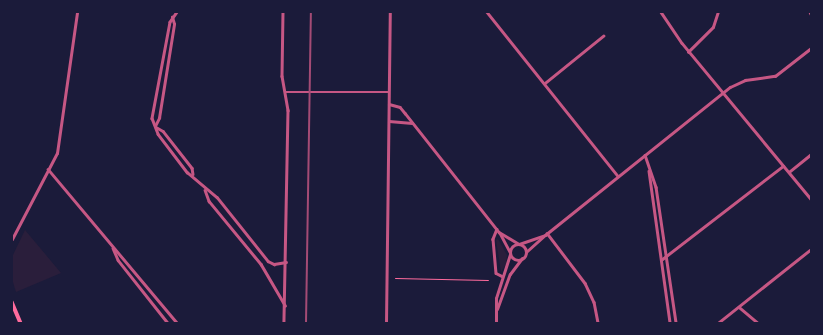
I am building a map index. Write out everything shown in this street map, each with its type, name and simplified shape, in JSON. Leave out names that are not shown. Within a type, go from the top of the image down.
[{"type":"main road","points":[[12,302],[21,323]]},
{"type":"street","points":[[12,239],[57,153],[77,12]]},
{"type":"street","points":[[177,12],[172,16],[152,118],[158,134],[187,172],[193,174]]},
{"type":"street","points":[[283,12],[282,76],[286,92],[286,262],[284,323]]},
{"type":"street","points":[[386,323],[390,12]]},
{"type":"street","points":[[488,12],[618,176]]},
{"type":"street","points":[[661,12],[688,52],[811,199]]},
{"type":"street","points":[[688,52],[713,27],[718,12]]},
{"type":"street","points":[[155,127],[159,118],[174,24],[172,16]]},
{"type":"street","points":[[545,83],[603,36]]},
{"type":"street","points":[[497,309],[510,274],[524,256],[546,234],[723,92],[745,80],[775,76],[811,48]]},
{"type":"street","points":[[286,92],[389,92]]},
{"type":"street","points":[[390,104],[400,107],[497,229],[524,248],[524,256]]},
{"type":"street","points":[[389,121],[413,123]]},
{"type":"street","points":[[155,127],[163,132],[192,168],[193,174],[204,189],[209,201],[262,264],[285,305]]},
{"type":"street","points":[[789,172],[811,154]]},
{"type":"street","points":[[645,155],[656,187],[676,323]]},
{"type":"street","points":[[661,260],[667,258],[784,166]]},
{"type":"street","points":[[48,169],[112,246],[124,257],[177,323]]},
{"type":"street","points":[[649,169],[670,323]]},
{"type":"street","points":[[204,189],[217,198],[268,261],[274,264],[286,262]]},
{"type":"street","points":[[497,229],[493,239],[496,273],[502,276]]},
{"type":"street","points":[[500,232],[510,253],[516,259],[524,256]]},
{"type":"street","points":[[496,323],[496,298],[512,246],[546,234]]},
{"type":"street","points":[[546,234],[585,284],[594,302],[598,323]]},
{"type":"street","points":[[112,246],[118,260],[168,323]]},
{"type":"street","points":[[718,323],[811,249]]},
{"type":"street","points":[[739,306],[758,323]]},
{"type":"path","points":[[395,278],[488,280]]},
{"type":"shaded area","points":[[25,230],[61,273],[16,292],[12,279],[13,255]]},
{"type":"shaded area","points":[[498,239],[507,255],[506,264],[501,272],[496,240]]},
{"type":"railway","points":[[306,323],[311,12]]}]
